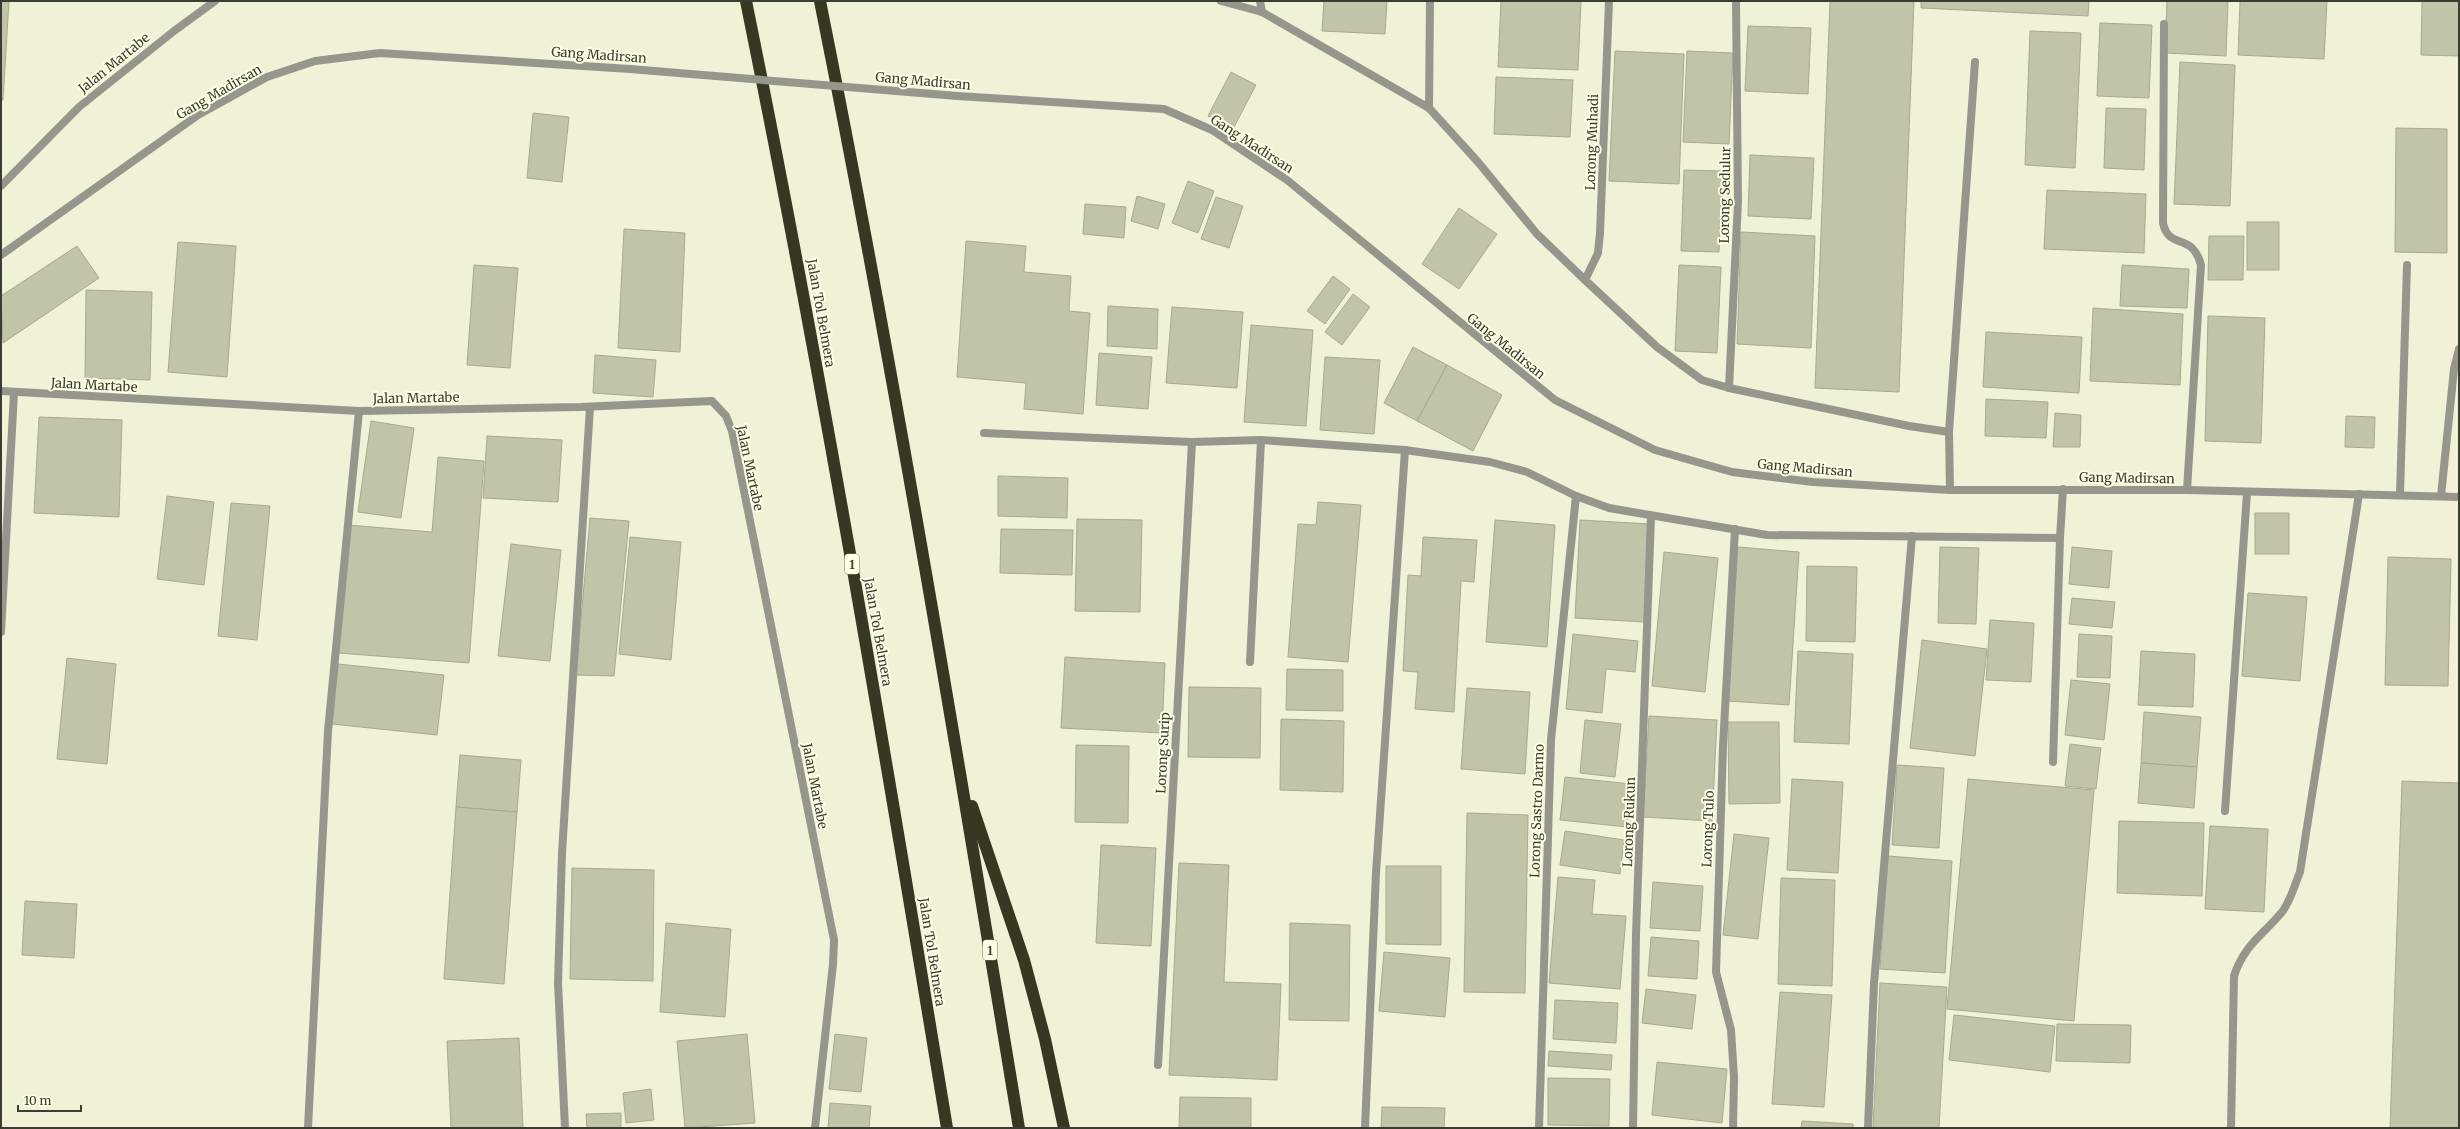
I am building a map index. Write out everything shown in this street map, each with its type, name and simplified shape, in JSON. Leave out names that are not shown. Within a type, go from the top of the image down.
[{"type":"highway","name":"Jalan Tol Belmera","points":[[746,1],[809,320],[888,773],[947,1128]]},
{"type":"highway","name":"1","points":[[820,1],[879,310],[961,773],[1019,1128]]},
{"type":"highway","points":[[961,773],[1024,960],[1045,1039],[1064,1128]]},
{"type":"street","name":"Jalan Martabe","points":[[1,186],[79,107],[214,1]]},
{"type":"street","points":[[1221,1],[1262,12],[1429,108],[1478,162],[1537,234],[1657,347],[1702,380],[1729,388],[1909,426],[1949,432]]},
{"type":"street","points":[[1260,1],[1262,12]]},
{"type":"street","points":[[1429,108],[1430,1]]},
{"type":"street","name":"Lorong Muhadi","points":[[1585,280],[1598,253],[1600,233],[1609,1]]},
{"type":"street","name":"Lorong Sedulur","points":[[1729,388],[1738,202],[1736,1]]},
{"type":"street","points":[[2164,24],[2163,223],[2165,232],[2172,238],[2191,245],[2198,253],[2201,265],[2187,490]]},
{"type":"street","name":"Gang Madirsan","points":[[1,256],[198,115],[267,77],[315,61],[380,53],[630,69],[957,96],[1164,109],[1212,130],[1287,180],[1555,400],[1655,450],[1732,472],[1813,482],[1950,490],[2187,490],[2247,493],[2400,494],[2459,497]]},
{"type":"street","points":[[1950,490],[1949,432],[1976,62]]},
{"type":"street","points":[[2400,494],[2407,265]]},
{"type":"street","points":[[2441,496],[2454,369],[2459,349]]},
{"type":"street","name":"Jalan Martabe","points":[[1,391],[14,393],[359,411],[590,407],[712,401],[726,416],[732,431],[834,940],[833,964],[815,1128]]},
{"type":"street","points":[[1,632],[14,393]]},
{"type":"street","points":[[565,1128],[558,983],[562,853],[590,407]]},
{"type":"street","points":[[308,1128],[329,724],[359,411]]},
{"type":"street","points":[[984,433],[1192,442],[1261,440],[1405,450],[1490,462],[1527,472],[1576,496],[1608,508],[1767,534],[2060,538]]},
{"type":"street","points":[[1250,662],[1261,440]]},
{"type":"street","name":"Lorong Surip","points":[[1158,1065],[1192,442]]},
{"type":"street","points":[[1365,1128],[1376,873],[1405,450]]},
{"type":"street","points":[[2053,762],[2060,538],[2063,489]]},
{"type":"street","points":[[2225,811],[2247,493]]},
{"type":"street","points":[[2231,1128],[2234,976],[2243,954],[2283,911],[2300,872],[2359,494]]},
{"type":"street","name":"Lorong Sastro Darmo","points":[[1539,1128],[1551,740],[1576,496]]},
{"type":"street","name":"Lorong Rukun","points":[[1633,1128],[1636,934],[1651,516]]},
{"type":"street","name":"Lorong Tulo","points":[[1733,1128],[1734,1076],[1731,1030],[1716,972],[1723,746],[1735,529]]},
{"type":"street","points":[[1868,1128],[1874,984],[1912,536]]},
{"type":"building","points":[[1,1],[9,1],[3,100],[1,100]]},
{"type":"building","points":[[1324,1],[1387,1],[1385,34],[1322,31]]},
{"type":"building","points":[[1501,1],[1581,1],[1578,70],[1498,67]]},
{"type":"building","points":[[1830,1],[1914,1],[1899,392],[1815,388]]},
{"type":"building","points":[[1921,1],[2089,1],[2088,16],[1921,8]]},
{"type":"building","points":[[2167,1],[2228,1],[2226,56],[2165,53]]},
{"type":"building","points":[[2240,1],[2327,1],[2324,59],[2238,55]]},
{"type":"building","points":[[2422,1],[2459,1],[2459,56],[2421,55]]},
{"type":"building","points":[[2100,23],[2152,25],[2149,98],[2097,96]]},
{"type":"building","points":[[1748,26],[1811,28],[1808,94],[1745,91]]},
{"type":"building","points":[[2030,31],[2081,33],[2075,168],[2025,165]]},
{"type":"building","points":[[1615,51],[1684,54],[1679,184],[1609,181]]},
{"type":"building","points":[[1687,51],[1733,53],[1729,144],[1683,142]]},
{"type":"building","points":[[2180,62],[2235,65],[2230,206],[2174,204]]},
{"type":"building","points":[[1231,72],[1256,85],[1233,129],[1208,116]]},
{"type":"building","points":[[1496,77],[1573,80],[1570,137],[1494,134]]},
{"type":"building","points":[[2106,108],[2146,109],[2144,170],[2104,168]]},
{"type":"building","points":[[533,113],[569,117],[562,182],[527,178]]},
{"type":"building","points":[[2396,128],[2447,129],[2447,253],[2395,252]]},
{"type":"building","points":[[1750,155],[1814,158],[1811,219],[1748,216]]},
{"type":"building","points":[[1684,170],[1722,171],[1719,252],[1681,251]]},
{"type":"building","points":[[1188,181],[1214,191],[1198,233],[1172,223]]},
{"type":"building","points":[[2047,190],[2146,194],[2144,253],[2044,249]]},
{"type":"building","points":[[1137,196],[1165,204],[1158,229],[1131,221]]},
{"type":"building","points":[[1216,197],[1243,206],[1229,248],[1201,239]]},
{"type":"building","points":[[1085,204],[1126,207],[1124,238],[1083,234]]},
{"type":"building","points":[[1459,208],[1497,234],[1459,289],[1422,264]]},
{"type":"building","points":[[2247,222],[2279,222],[2279,270],[2247,270]]},
{"type":"building","points":[[624,229],[685,233],[680,352],[618,348]]},
{"type":"building","points":[[1741,232],[1815,236],[1811,348],[1737,344]]},
{"type":"building","points":[[2209,236],[2244,236],[2243,280],[2208,280]]},
{"type":"building","points":[[966,241],[1026,246],[1024,272],[1071,276],[1069,311],[1090,313],[1083,414],[1024,409],[1026,383],[957,377]]},
{"type":"building","points":[[178,242],[236,246],[227,377],[168,372]]},
{"type":"building","points":[[77,246],[99,278],[3,343],[1,296]]},
{"type":"building","points":[[474,265],[518,268],[510,368],[467,365]]},
{"type":"building","points":[[1679,265],[1721,267],[1717,353],[1675,351]]},
{"type":"building","points":[[2122,265],[2189,269],[2187,308],[2120,306]]},
{"type":"building","points":[[1333,276],[1350,289],[1325,324],[1307,311]]},
{"type":"building","points":[[86,290],[152,292],[150,380],[85,378]]},
{"type":"building","points":[[1353,294],[1370,307],[1342,345],[1325,332]]},
{"type":"building","points":[[1108,306],[1158,309],[1157,349],[1107,346]]},
{"type":"building","points":[[1172,307],[1243,312],[1237,388],[1166,383]]},
{"type":"building","points":[[2093,308],[2183,314],[2180,385],[2090,381]]},
{"type":"building","points":[[2208,316],[2265,318],[2261,443],[2205,441]]},
{"type":"building","points":[[1251,325],[1313,330],[1306,426],[1244,422]]},
{"type":"building","points":[[1986,332],[2082,337],[2079,393],[1983,387]]},
{"type":"building","points":[[1413,347],[1447,365],[1417,421],[1384,403]]},
{"type":"building","points":[[1099,353],[1152,357],[1148,409],[1096,405]]},
{"type":"building","points":[[595,355],[656,360],[653,397],[593,393]]},
{"type":"building","points":[[1325,357],[1380,360],[1374,434],[1320,430]]},
{"type":"building","points":[[1447,365],[1502,395],[1473,451],[1417,421]]},
{"type":"building","points":[[1986,399],[2048,402],[2046,438],[1985,436]]},
{"type":"building","points":[[2055,413],[2081,415],[2080,447],[2053,447]]},
{"type":"building","points":[[2346,416],[2375,417],[2374,448],[2345,447]]},
{"type":"building","points":[[39,417],[122,420],[119,517],[34,513]]},
{"type":"building","points":[[371,421],[414,428],[401,518],[358,512]]},
{"type":"building","points":[[487,436],[562,440],[558,502],[483,498]]},
{"type":"building","points":[[438,457],[484,461],[469,663],[338,653],[348,525],[432,532]]},
{"type":"building","points":[[998,476],[1068,478],[1067,518],[998,516]]},
{"type":"building","points":[[167,496],[214,502],[204,585],[157,579]]},
{"type":"building","points":[[1318,502],[1361,505],[1348,662],[1288,657],[1298,524],[1316,525]]},
{"type":"building","points":[[231,503],[270,506],[257,640],[218,636]]},
{"type":"building","points":[[2255,513],[2289,513],[2289,554],[2255,554]]},
{"type":"building","points":[[590,518],[629,521],[614,676],[576,675]]},
{"type":"building","points":[[1077,519],[1142,520],[1140,612],[1075,611]]},
{"type":"building","points":[[1495,520],[1555,525],[1547,647],[1486,642]]},
{"type":"building","points":[[1580,520],[1650,524],[1644,622],[1575,618]]},
{"type":"building","points":[[1001,529],[1073,530],[1072,575],[1000,573]]},
{"type":"building","points":[[630,537],[681,542],[671,660],[619,654]]},
{"type":"building","points":[[1423,537],[1477,540],[1474,582],[1461,581],[1454,712],[1415,709],[1418,672],[1403,671],[1408,575],[1421,576]]},
{"type":"building","points":[[511,544],[561,550],[550,661],[498,656]]},
{"type":"building","points":[[1738,547],[1799,552],[1789,705],[1727,701]]},
{"type":"building","points":[[1940,547],[1979,548],[1976,624],[1938,623]]},
{"type":"building","points":[[2072,547],[2112,551],[2109,588],[2069,584]]},
{"type":"building","points":[[1664,552],[1718,558],[1705,692],[1652,686]]},
{"type":"building","points":[[2388,557],[2451,559],[2448,686],[2385,685]]},
{"type":"building","points":[[1807,566],[1857,567],[1855,642],[1806,641]]},
{"type":"building","points":[[2248,593],[2307,597],[2300,681],[2242,676]]},
{"type":"building","points":[[2072,598],[2115,602],[2112,628],[2069,624]]},
{"type":"building","points":[[1990,620],[2034,623],[2031,682],[1986,680]]},
{"type":"building","points":[[1573,634],[1638,641],[1635,672],[1606,669],[1602,713],[1566,709]]},
{"type":"building","points":[[2079,634],[2112,636],[2110,678],[2077,677]]},
{"type":"building","points":[[1922,640],[1987,649],[1975,756],[1910,748]]},
{"type":"building","points":[[1798,651],[1853,654],[1849,744],[1794,742]]},
{"type":"building","points":[[2141,651],[2195,654],[2193,707],[2138,705]]},
{"type":"building","points":[[1065,657],[1165,663],[1162,733],[1061,728]]},
{"type":"building","points":[[67,658],[116,664],[107,764],[57,759]]},
{"type":"building","points":[[338,664],[444,675],[437,735],[332,724]]},
{"type":"building","points":[[1287,669],[1343,670],[1343,711],[1286,710]]},
{"type":"building","points":[[2071,680],[2110,684],[2104,740],[2065,735]]},
{"type":"building","points":[[1189,687],[1261,688],[1260,758],[1188,757]]},
{"type":"building","points":[[1467,688],[1530,692],[1525,774],[1461,769]]},
{"type":"building","points":[[2144,712],[2201,717],[2197,767],[2141,763]]},
{"type":"building","points":[[1649,716],[1717,720],[1712,821],[1643,817]]},
{"type":"building","points":[[1281,719],[1344,721],[1343,792],[1280,790]]},
{"type":"building","points":[[1585,720],[1621,724],[1615,777],[1580,773]]},
{"type":"building","points":[[1728,722],[1779,722],[1780,803],[1729,804]]},
{"type":"building","points":[[2070,744],[2101,748],[2096,789],[2065,786]]},
{"type":"building","points":[[1076,745],[1129,746],[1128,823],[1075,822]]},
{"type":"building","points":[[460,755],[521,760],[517,812],[456,807]]},
{"type":"building","points":[[2141,763],[2197,767],[2194,808],[2138,803]]},
{"type":"building","points":[[1897,765],[1944,768],[1939,848],[1892,845]]},
{"type":"building","points":[[1565,777],[1631,784],[1627,827],[1560,820]]},
{"type":"building","points":[[1792,779],[1843,782],[1838,873],[1787,870]]},
{"type":"building","points":[[1968,779],[2094,790],[2074,1021],[1947,1009]]},
{"type":"building","points":[[2402,781],[2459,783],[2459,1128],[2390,1128]]},
{"type":"building","points":[[456,807],[517,812],[504,984],[444,979]]},
{"type":"building","points":[[1467,813],[1528,815],[1525,993],[1464,992]]},
{"type":"building","points":[[2119,821],[2204,823],[2202,896],[2117,893]]},
{"type":"building","points":[[2210,826],[2268,829],[2264,912],[2205,909]]},
{"type":"building","points":[[1565,831],[1624,840],[1620,874],[1560,865]]},
{"type":"building","points":[[1734,834],[1769,838],[1758,939],[1723,935]]},
{"type":"building","points":[[1101,845],[1156,848],[1151,946],[1096,943]]},
{"type":"building","points":[[1888,856],[1952,861],[1945,973],[1880,969]]},
{"type":"building","points":[[1179,863],[1229,865],[1224,982],[1281,984],[1277,1080],[1169,1075]]},
{"type":"building","points":[[1386,866],[1441,866],[1441,945],[1386,944]]},
{"type":"building","points":[[572,868],[654,870],[653,981],[570,979]]},
{"type":"building","points":[[1558,877],[1595,880],[1592,914],[1626,916],[1620,989],[1549,983]]},
{"type":"building","points":[[1781,878],[1835,880],[1832,986],[1778,984]]},
{"type":"building","points":[[1653,882],[1703,886],[1700,931],[1650,928]]},
{"type":"building","points":[[25,901],[77,904],[74,958],[22,955]]},
{"type":"building","points":[[666,923],[731,929],[725,1017],[660,1012]]},
{"type":"building","points":[[1290,923],[1350,925],[1349,1021],[1289,1020]]},
{"type":"building","points":[[1651,937],[1699,941],[1697,979],[1648,976]]},
{"type":"building","points":[[1384,952],[1450,958],[1445,1017],[1379,1011]]},
{"type":"building","points":[[1880,983],[1947,987],[1939,1128],[1873,1128]]},
{"type":"building","points":[[1646,989],[1696,995],[1692,1029],[1642,1023]]},
{"type":"building","points":[[1780,992],[1832,995],[1824,1107],[1772,1104]]},
{"type":"building","points":[[1555,1000],[1618,1003],[1616,1043],[1553,1039]]},
{"type":"building","points":[[1954,1015],[2055,1026],[2050,1072],[1949,1060]]},
{"type":"building","points":[[2057,1024],[2131,1025],[2130,1063],[2056,1061]]},
{"type":"building","points":[[747,1034],[755,1123],[685,1128],[677,1041]]},
{"type":"building","points":[[835,1034],[867,1038],[861,1092],[829,1089]]},
{"type":"building","points":[[519,1038],[523,1128],[451,1128],[447,1041]]},
{"type":"building","points":[[1549,1051],[1612,1055],[1611,1070],[1548,1066]]},
{"type":"building","points":[[1657,1062],[1727,1069],[1722,1123],[1652,1115]]},
{"type":"building","points":[[1548,1078],[1610,1079],[1609,1126],[1548,1125]]},
{"type":"building","points":[[651,1089],[654,1120],[626,1123],[623,1093]]},
{"type":"building","points":[[1180,1097],[1251,1098],[1251,1128],[1179,1128]]},
{"type":"building","points":[[830,1103],[871,1106],[869,1128],[828,1128]]},
{"type":"building","points":[[1382,1107],[1445,1108],[1444,1128],[1381,1128]]},
{"type":"building","points":[[621,1113],[621,1128],[587,1128],[586,1114]]},
{"type":"building","points":[[1802,1121],[1853,1124],[1853,1128],[1801,1128]]}]
